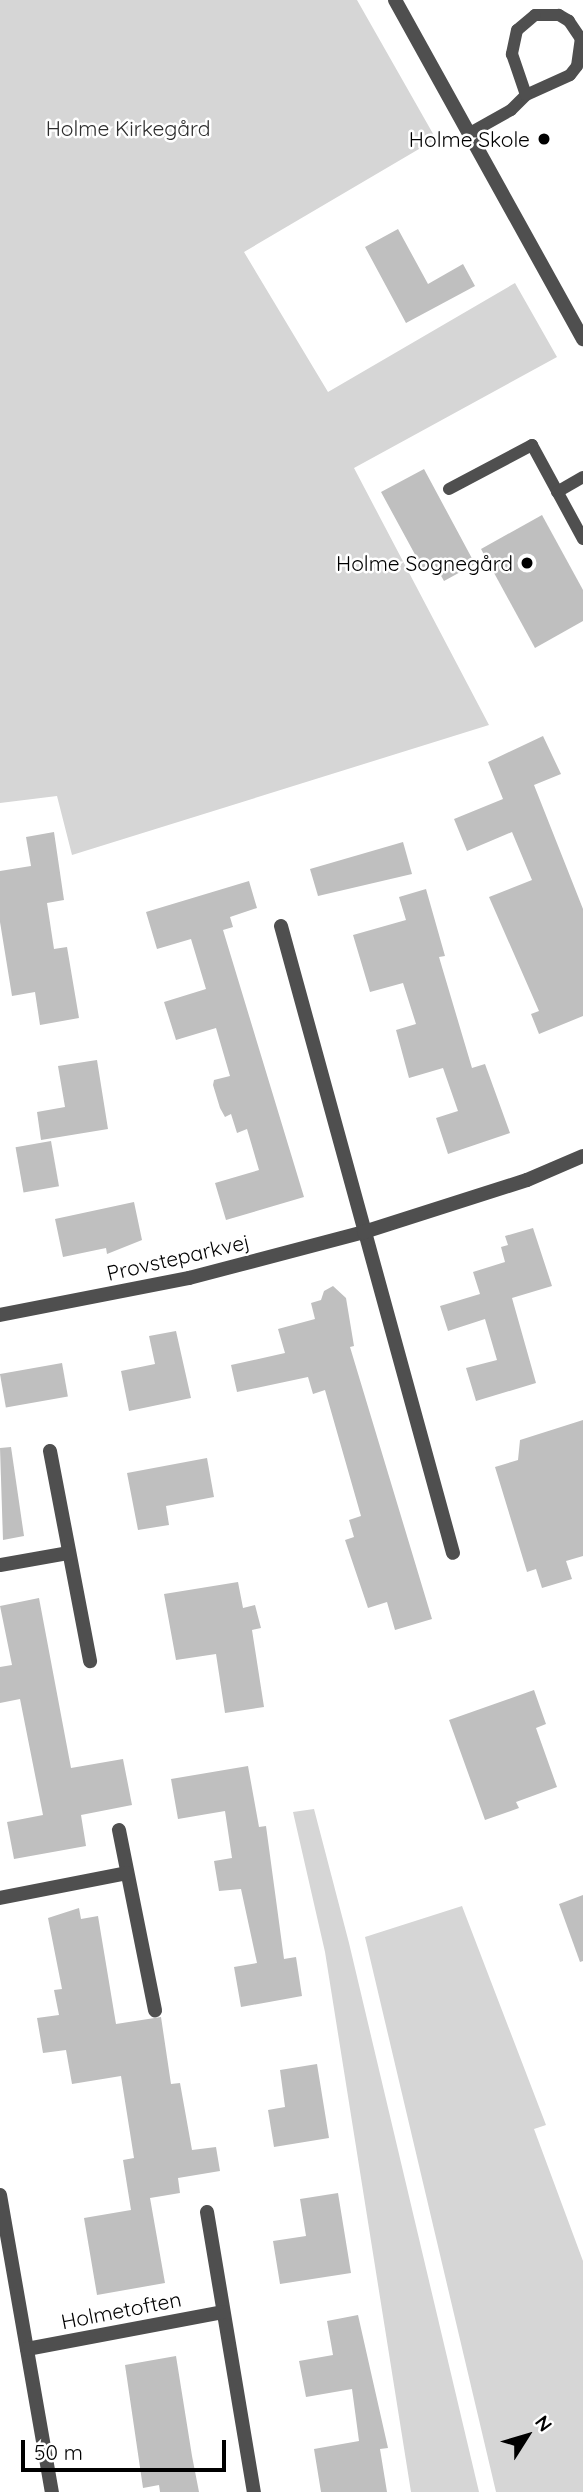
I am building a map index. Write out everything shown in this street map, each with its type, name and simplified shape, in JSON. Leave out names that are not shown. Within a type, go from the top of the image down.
[{"type":"street","points":[[395,0],[583,339]]},
{"type":"street","points":[[281,926],[453,1553]]},
{"type":"street","name":"Provsteparkvej","points":[[0,1315],[189,1278],[364,1232],[527,1180],[583,1156]]},
{"type":"street","points":[[50,1451],[90,1661]]},
{"type":"street","points":[[0,1565],[69,1553]]},
{"type":"street","points":[[119,1830],[155,2010]]},
{"type":"street","points":[[0,1898],[127,1873]]},
{"type":"street","points":[[0,2194],[51,2492]]},
{"type":"street","points":[[207,2212],[254,2492]]},
{"type":"street","name":"Holmetoften","points":[[27,2349],[223,2312]]},
{"type":"lane","points":[[470,133],[511,110],[526,94],[559,81],[577,66],[582,54],[578,30],[559,15],[535,15],[517,30],[512,54],[526,94]]},
{"type":"lane","points":[[449,489],[532,445],[583,539]]},
{"type":"lane","points":[[557,492],[583,477]]},
{"type":"green space","name":"Holme Kirkegård","points":[[0,0],[357,0],[436,139],[244,252],[328,392],[515,283],[557,357],[354,468],[489,725],[72,855],[57,796],[0,803]]},
{"type":"green space","points":[[314,1809],[349,1943],[479,2492],[411,2492],[325,1952],[293,1812]]},
{"type":"green space","points":[[462,1906],[546,2125],[534,2129],[583,2261],[583,2492],[496,2492],[365,1937]]},
{"type":"building","points":[[398,229],[428,284],[463,264],[475,286],[406,323],[365,247]]},
{"type":"building","points":[[424,469],[475,564],[444,581],[435,565],[424,571],[381,492]]},
{"type":"building","points":[[542,515],[583,590],[583,621],[535,648],[481,549]]},
{"type":"building","points":[[543,736],[561,774],[534,785],[583,909],[583,1016],[539,1034],[531,1014],[539,1011],[489,897],[532,880],[512,832],[467,851],[454,819],[503,799],[488,762]]},
{"type":"building","points":[[54,832],[64,900],[47,903],[54,949],[67,947],[79,1018],[40,1025],[35,992],[12,996],[0,922],[0,871],[31,866],[26,837]]},
{"type":"building","points":[[403,842],[412,874],[318,896],[310,869]]},
{"type":"building","points":[[249,881],[257,908],[230,917],[233,927],[223,930],[304,1197],[226,1220],[215,1183],[259,1170],[247,1129],[237,1133],[231,1114],[225,1117],[220,1108],[213,1085],[214,1080],[230,1076],[216,1028],[176,1040],[164,1002],[206,989],[191,939],[157,949],[146,912]]},
{"type":"building","points":[[426,889],[445,956],[439,957],[472,1068],[485,1064],[510,1133],[448,1154],[436,1118],[458,1111],[443,1068],[409,1078],[396,1030],[416,1024],[403,983],[370,992],[353,935],[406,920],[399,897]]},
{"type":"building","points":[[97,1060],[108,1129],[41,1140],[37,1112],[65,1107],[58,1066]]},
{"type":"building","points":[[51,1141],[59,1186],[24,1193],[16,1147]]},
{"type":"building","points":[[134,1202],[142,1240],[107,1254],[106,1248],[63,1257],[55,1219]]},
{"type":"building","points":[[533,1228],[552,1286],[512,1298],[536,1383],[476,1401],[466,1368],[497,1360],[485,1319],[448,1331],[440,1306],[480,1294],[473,1272],[505,1262],[501,1247],[508,1245],[505,1236]]},
{"type":"building","points":[[333,1286],[346,1298],[354,1346],[350,1347],[432,1619],[395,1630],[387,1602],[368,1608],[345,1540],[354,1537],[349,1520],[361,1516],[325,1390],[313,1394],[308,1377],[237,1392],[231,1365],[285,1353],[278,1329],[315,1319],[311,1303],[321,1300],[324,1291]]},
{"type":"building","points":[[176,1331],[191,1398],[129,1411],[121,1371],[155,1364],[149,1336]]},
{"type":"building","points":[[62,1363],[68,1396],[6,1407],[0,1374]]},
{"type":"building","points":[[583,1420],[583,1556],[566,1561],[572,1579],[542,1588],[536,1569],[527,1572],[495,1467],[518,1460],[520,1440]]},
{"type":"building","points":[[11,1447],[24,1536],[3,1540],[0,1448]]},
{"type":"building","points":[[207,1458],[214,1497],[166,1506],[169,1525],[138,1530],[127,1473]]},
{"type":"building","points":[[238,1582],[243,1608],[255,1605],[261,1628],[252,1630],[264,1707],[225,1713],[216,1654],[176,1660],[164,1594]]},
{"type":"building","points":[[39,1598],[71,1768],[123,1759],[132,1805],[81,1815],[86,1846],[14,1859],[7,1822],[43,1815],[20,1699],[0,1703],[0,1667],[12,1665],[0,1606]]},
{"type":"building","points":[[534,1690],[546,1724],[536,1728],[557,1787],[516,1802],[519,1808],[485,1820],[449,1720]]},
{"type":"building","points":[[248,1766],[259,1827],[266,1826],[284,1959],[296,1957],[302,1996],[241,2007],[234,1967],[257,1963],[241,1889],[219,1891],[214,1861],[232,1858],[225,1811],[178,1819],[171,1779]]},
{"type":"building","points":[[583,1895],[583,1961],[580,1962],[559,1904]]},
{"type":"building","points":[[79,1908],[81,1919],[98,1916],[116,2024],[161,2017],[171,2084],[180,2083],[192,2150],[216,2147],[220,2171],[178,2178],[180,2193],[150,2198],[165,2283],[97,2295],[84,2218],[131,2210],[123,2160],[134,2158],[121,2076],[72,2084],[66,2050],[43,2053],[37,2018],[59,2015],[54,1990],[62,1989],[48,1918]]},
{"type":"building","points":[[317,2064],[329,2138],[274,2147],[268,2110],[285,2107],[280,2070]]},
{"type":"building","points":[[338,2193],[351,2273],[280,2284],[273,2241],[306,2236],[300,2199]]},
{"type":"building","points":[[358,2315],[388,2448],[380,2449],[387,2492],[321,2492],[314,2449],[359,2441],[352,2389],[306,2397],[299,2361],[333,2355],[327,2321]]},
{"type":"building","points":[[176,2356],[199,2492],[160,2492],[159,2485],[143,2488],[125,2365]]},
{"type":"place","name":"Holme Skole","points":[[544,139]]},
{"type":"place","name":"Holme Sognegård","points":[[527,563]]}]
